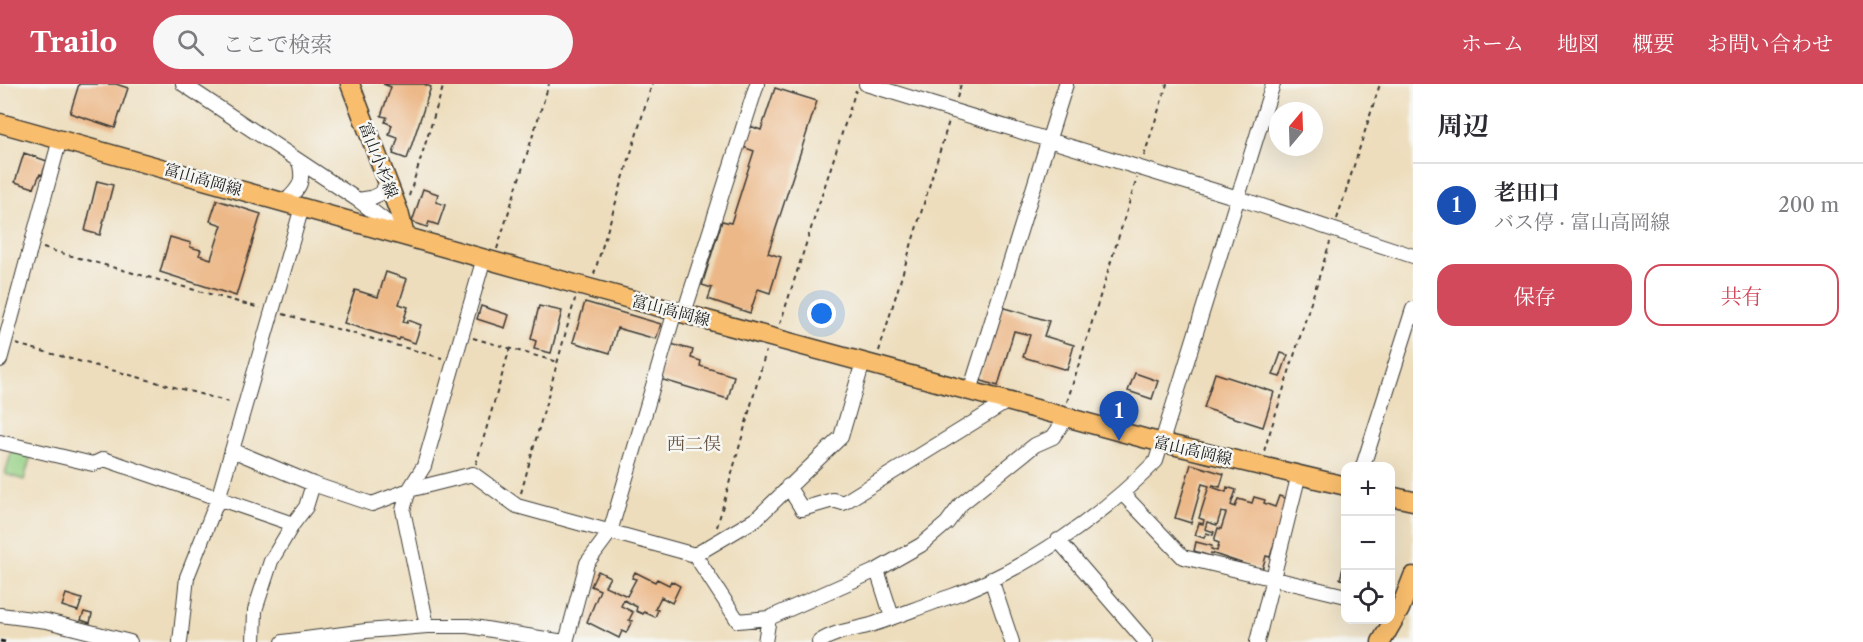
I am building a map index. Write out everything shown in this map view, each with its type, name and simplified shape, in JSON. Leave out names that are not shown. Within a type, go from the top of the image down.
[{"type":"main road","name":"富山小杉線","points":[[350,84],[399,212],[405,236]]},
{"type":"main road","name":"富山高岡線","points":[[0,123],[1065,417],[1341,485]]},
{"type":"main road","points":[[1395,497],[1413,501]]},
{"type":"main road","points":[[1395,608],[1413,576]]},
{"type":"main road","points":[[1381,642],[1388,624]]},
{"type":"street","points":[[183,84],[358,200],[405,236]]},
{"type":"street","points":[[283,642],[427,626],[468,626],[565,642],[587,563],[610,532],[680,312],[757,84]]},
{"type":"street","points":[[866,84],[1238,198],[1413,256]]},
{"type":"street","points":[[970,391],[1066,84]]},
{"type":"street","points":[[819,642],[829,635],[959,594],[1030,561],[1122,494],[1156,461],[1274,84]]},
{"type":"street","points":[[0,360],[60,140]]},
{"type":"street","points":[[285,202],[299,188],[303,174],[299,161]]},
{"type":"street","points":[[358,200],[382,193],[387,180]]},
{"type":"street","points":[[180,642],[187,577],[218,499],[302,207]]},
{"type":"street","points":[[427,626],[403,510],[409,490],[424,466],[461,334],[489,259]]},
{"type":"street","points":[[1364,462],[1413,309]]},
{"type":"street","points":[[695,555],[756,519],[841,436],[869,364]]},
{"type":"street","points":[[788,486],[802,509],[832,500],[843,503],[1008,401]]},
{"type":"street","points":[[232,450],[313,484],[372,504],[409,490],[473,474],[517,506],[695,555],[738,621],[770,618],[877,570],[921,545],[947,523],[961,504],[1035,445],[1053,437],[1065,417]]},
{"type":"street","points":[[0,442],[93,464],[104,459],[293,524]]},
{"type":"street","points":[[1257,642],[1299,474]]},
{"type":"street","points":[[254,642],[255,610],[271,561],[306,507],[313,484]]},
{"type":"street","points":[[1122,494],[1183,557],[1341,595]]},
{"type":"street","points":[[1058,540],[1146,642]]},
{"type":"street","points":[[877,570],[892,617]]},
{"type":"street","points":[[991,579],[1012,642]]},
{"type":"street","points":[[0,615],[47,621],[130,642]]},
{"type":"street","points":[[765,642],[770,618]]},
{"type":"path","points":[[399,212],[407,201],[444,84]]},
{"type":"path","points":[[489,259],[549,84]]},
{"type":"path","points":[[517,506],[558,362],[652,84]]},
{"type":"path","points":[[712,545],[773,337],[857,84]]},
{"type":"path","points":[[869,364],[961,84]]},
{"type":"path","points":[[1065,417],[1167,84]]},
{"type":"path","points":[[1259,465],[1380,84]]},
{"type":"path","points":[[31,245],[454,361]]},
{"type":"path","points":[[461,334],[558,362]]},
{"type":"path","points":[[5,341],[244,407]]},
{"type":"path","points":[[473,474],[510,348]]},
{"type":"green space","points":[[12,450],[31,455],[24,480],[5,474]]},
{"type":"building","points":[[79,84],[116,84],[128,88],[115,128],[70,113]]},
{"type":"building","points":[[383,84],[424,84],[431,87],[407,159],[393,154],[398,138],[389,135],[392,125],[385,122],[387,117],[381,116],[391,87]]},
{"type":"building","points":[[775,88],[817,101],[768,253],[781,257],[770,293],[758,289],[750,313],[708,299],[712,288],[702,285],[722,221],[731,223],[754,151],[743,147],[750,126],[761,130]]},
{"type":"building","points":[[24,153],[47,161],[34,188],[15,182]]},
{"type":"building","points":[[97,181],[113,185],[100,235],[85,231]]},
{"type":"building","points":[[423,189],[438,194],[436,202],[445,205],[438,225],[429,222],[427,227],[412,222]]},
{"type":"building","points":[[217,200],[261,214],[236,296],[160,272],[170,237],[191,243],[190,247],[201,250],[199,255],[211,259],[222,225],[210,221]]},
{"type":"building","points":[[386,272],[407,279],[399,304],[408,307],[403,322],[407,323],[408,320],[421,325],[415,343],[344,323],[355,290],[378,297]]},
{"type":"building","points":[[585,302],[661,324],[656,339],[617,328],[610,353],[573,342]]},
{"type":"building","points":[[481,306],[509,315],[505,328],[477,319]]},
{"type":"building","points":[[539,306],[562,311],[551,353],[534,349],[536,341],[531,339]]},
{"type":"building","points":[[1001,307],[1049,321],[1044,336],[1074,345],[1067,370],[1023,357],[1030,335],[1014,331],[998,386],[979,380]]},
{"type":"building","points":[[671,344],[693,350],[691,358],[701,361],[700,366],[734,376],[728,399],[660,379]]},
{"type":"building","points":[[1281,353],[1288,355],[1280,377],[1273,375]]},
{"type":"building","points":[[1135,373],[1158,381],[1152,399],[1128,391]]},
{"type":"building","points":[[1215,373],[1274,392],[1263,427],[1204,408]]},
{"type":"building","points":[[1191,464],[1224,474],[1220,487],[1213,485],[1212,487],[1226,492],[1227,487],[1236,490],[1231,505],[1235,507],[1238,499],[1252,503],[1254,497],[1265,500],[1264,503],[1275,507],[1279,496],[1288,499],[1270,557],[1266,556],[1262,570],[1211,553],[1210,556],[1194,551],[1196,542],[1212,546],[1211,549],[1217,551],[1219,543],[1214,541],[1226,513],[1221,512],[1217,525],[1207,522],[1205,529],[1214,532],[1213,535],[1206,533],[1204,538],[1195,535],[1199,523],[1203,524],[1204,520],[1199,518],[1209,486],[1202,484],[1191,523],[1175,518]]},
{"type":"building","points":[[598,571],[610,577],[605,586],[627,596],[636,579],[632,578],[635,572],[655,582],[657,579],[669,585],[671,581],[680,586],[672,603],[661,597],[655,609],[658,610],[655,617],[636,611],[637,607],[624,600],[621,606],[633,612],[629,620],[632,621],[626,633],[622,631],[619,638],[587,622],[600,590],[591,586]]},
{"type":"building","points":[[66,594],[82,599],[78,611],[62,606]]},
{"type":"building","points":[[84,612],[92,614],[90,623],[81,620]]},
{"type":"railway","points":[[0,641],[5,642]]},
{"type":"place","name":"老田口","points":[[1119,441]]},
{"type":"district","name":"西二俣","points":[[694,444]]}]
